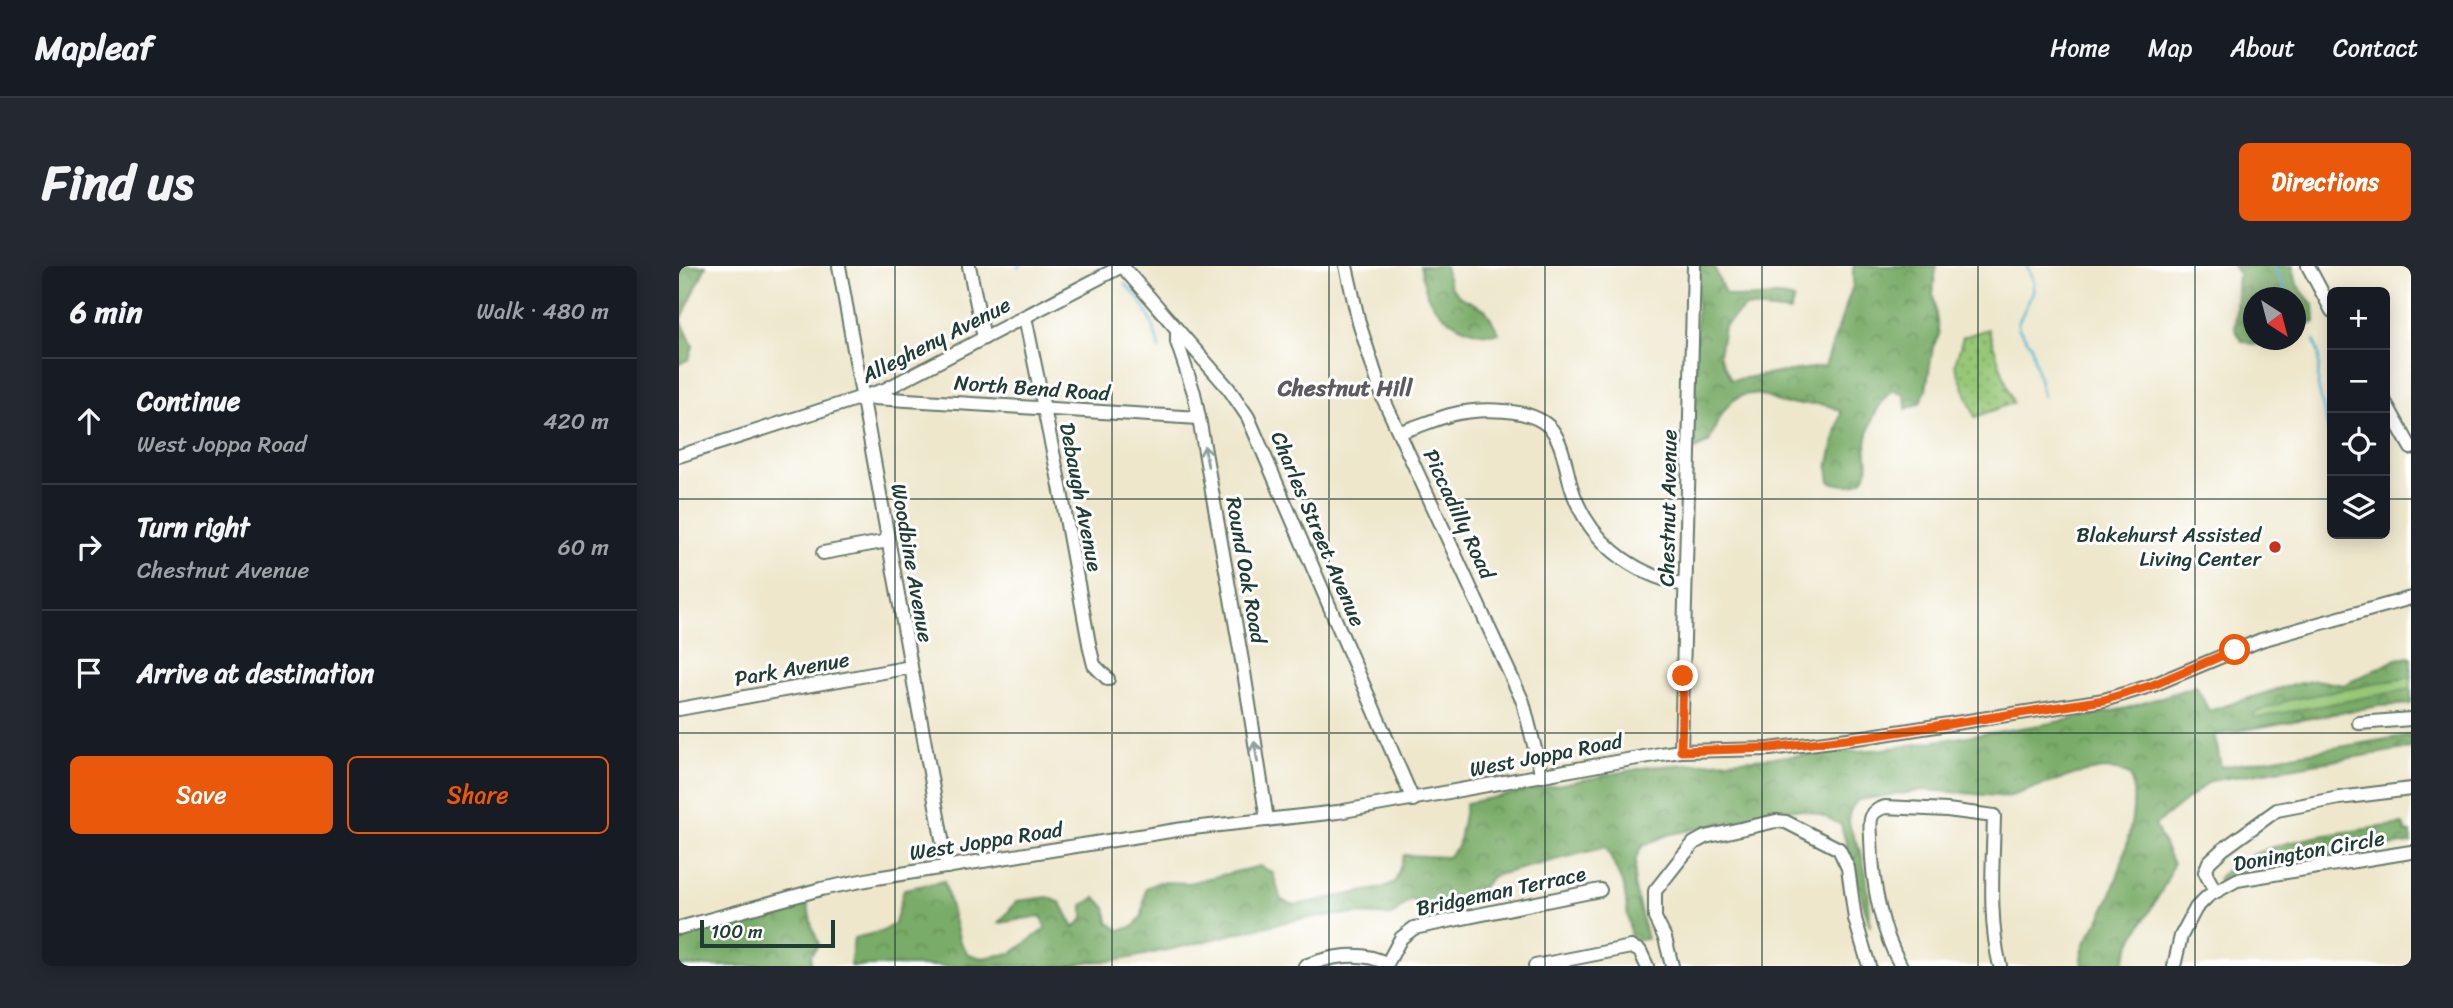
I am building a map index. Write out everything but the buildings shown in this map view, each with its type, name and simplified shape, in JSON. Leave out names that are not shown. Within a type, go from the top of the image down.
[{"type":"street","name":"Woodbine Avenue","points":[[839,266],[947,867]]},
{"type":"street","points":[[969,266],[984,338]]},
{"type":"street","name":"Allegheny Avenue","points":[[679,456],[884,390],[1122,266]]},
{"type":"street","name":"Charles Street Avenue","points":[[1122,266],[1229,389],[1253,428],[1413,800]]},
{"type":"street","name":"Piccadilly Road","points":[[1346,266],[1369,358],[1383,398],[1523,702],[1542,776]]},
{"type":"street","name":"Chestnut Avenue","points":[[1681,751],[1694,266]]},
{"type":"street","points":[[2308,266],[2327,302]]},
{"type":"street","name":"Debaugh Avenue","points":[[1025,317],[1090,649],[1094,665],[1108,679]]},
{"type":"street","name":"Round Oak Road","points":[[1177,330],[1177,342],[1194,393],[1199,418],[1267,820]]},
{"type":"street","name":"North Bend Road","points":[[863,398],[891,397],[1199,418]]},
{"type":"street","points":[[2390,411],[2411,448]]},
{"type":"street","points":[[1400,432],[1451,415],[1472,412],[1522,413],[1532,417],[1552,430],[1557,439],[1574,496],[1593,533],[1609,550],[1628,564],[1650,575],[1685,585]]},
{"type":"street","points":[[823,553],[888,541]]},
{"type":"street","name":"West Joppa Road","points":[[679,928],[821,889],[1171,831],[1413,800],[1681,751],[1770,748],[1871,736],[2104,700],[2153,685],[2261,640],[2411,598]]},
{"type":"street","name":"Park Avenue","points":[[679,709],[911,667]]},
{"type":"street","points":[[2359,723],[2411,719]]},
{"type":"street","name":"Donington Circle","points":[[2215,891],[2205,872],[2209,862],[2277,810],[2339,798],[2411,789]]},
{"type":"street","points":[[1901,966],[1890,944],[1878,901],[1871,855],[1871,818],[1878,809],[1885,807],[1947,810],[1994,816],[1993,917],[2000,966]]},
{"type":"street","points":[[1672,966],[1665,938],[1655,918],[1655,891],[1694,843],[1705,837],[1776,821],[1786,822],[1839,849],[1848,867],[1855,919],[1869,966]]},
{"type":"street","name":"Donington Circle","points":[[2174,966],[2181,936],[2196,908],[2215,891],[2237,880],[2411,852]]},
{"type":"street","name":"Bridgeman Terrace","points":[[1305,966],[1343,956],[1364,956],[1386,965],[1401,939],[1414,928],[1600,890]]},
{"type":"street","points":[[1535,966],[1631,947],[1640,951],[1647,966]]},
{"type":"green space","points":[[679,266],[706,266],[681,320],[693,346],[689,359],[679,364]]},
{"type":"green space","points":[[1420,266],[1445,266],[1450,286],[1459,296],[1485,309],[1499,333],[1479,333],[1450,321],[1435,307],[1427,294]]},
{"type":"green space","points":[[1698,266],[1714,266],[1725,294],[1794,299],[1790,312],[1745,307],[1724,327],[1719,355],[1731,380],[1825,366],[1853,285],[1853,266],[1936,266],[1933,294],[1939,335],[1933,347],[1926,390],[1920,403],[1906,409],[1905,395],[1892,390],[1883,401],[1869,431],[1866,442],[1868,467],[1861,481],[1851,485],[1830,482],[1828,467],[1841,412],[1822,404],[1787,404],[1755,394],[1746,395],[1725,409],[1709,442],[1693,450]]},
{"type":"green space","points":[[2233,266],[2293,266],[2299,287],[2243,287],[2243,341],[2235,329],[2238,273]]},
{"type":"green space","points":[[2306,296],[2314,306],[2315,322],[2306,326]]},
{"type":"green space","points":[[1988,329],[2013,403],[1975,417],[1955,365],[1963,337]]},
{"type":"green space","points":[[2411,657],[2411,704],[2379,706],[2215,735],[2221,767],[2411,735],[2411,748],[2210,781],[2155,825],[2173,864],[2122,966],[2083,966],[2082,958],[2085,944],[2116,881],[2131,825],[2133,790],[2130,775],[2103,769],[2076,774],[2008,797],[1926,790],[1858,800],[1852,807],[1849,822],[1865,868],[1870,927],[1841,825],[1817,814],[1791,809],[1667,835],[1642,846],[1636,858],[1634,885],[1647,939],[1631,941],[1624,887],[1606,847],[1493,876],[1465,905],[1422,907],[1412,899],[1391,916],[1360,914],[1300,919],[1121,960],[1087,962],[1074,966],[850,966],[854,938],[883,931],[895,923],[904,889],[944,881],[960,942],[968,954],[982,958],[1012,953],[1046,928],[1041,916],[999,923],[1017,901],[1048,897],[1061,903],[1074,928],[1083,919],[1083,905],[1096,897],[1106,908],[1108,922],[1119,930],[1133,927],[1142,916],[1146,888],[1159,882],[1188,883],[1260,866],[1273,873],[1281,900],[1295,905],[1382,888],[1395,882],[1404,855],[1448,857],[1458,846],[1466,803],[1648,767],[1884,749],[2046,724],[2127,708],[2196,686],[2209,711],[2287,686],[2316,680],[2344,685],[2397,659]]},
{"type":"green space","points":[[2411,677],[2411,689],[2255,718],[2252,714],[2289,700]]},
{"type":"green space","points":[[2403,824],[2406,833],[2411,832],[2411,843],[2275,863],[2250,869],[2220,883],[2218,879],[2233,865],[2277,846],[2331,834]]},
{"type":"green space","points":[[807,902],[819,944],[811,955],[811,966],[679,966],[679,935],[704,931]]},
{"type":"waterway","points":[[2027,266],[2034,282],[2033,292],[2018,323],[2019,329],[2031,345],[2043,396]]},
{"type":"waterway","points":[[2274,266],[2284,287]]},
{"type":"waterway","points":[[1125,284],[1148,314],[1159,349]]},
{"type":"waterway","points":[[2314,340],[2319,355],[2318,386],[2327,425]]},
{"type":"place","name":"Blakehurst Assisted Living Center","points":[[2275,547]]},
{"type":"district","name":"Chestnut Hill","points":[[1345,388]]},
{"type":"route","points":[[1683,676],[1681,751],[1747,750],[1871,736],[2104,700],[2153,685],[2235,650]]}]
